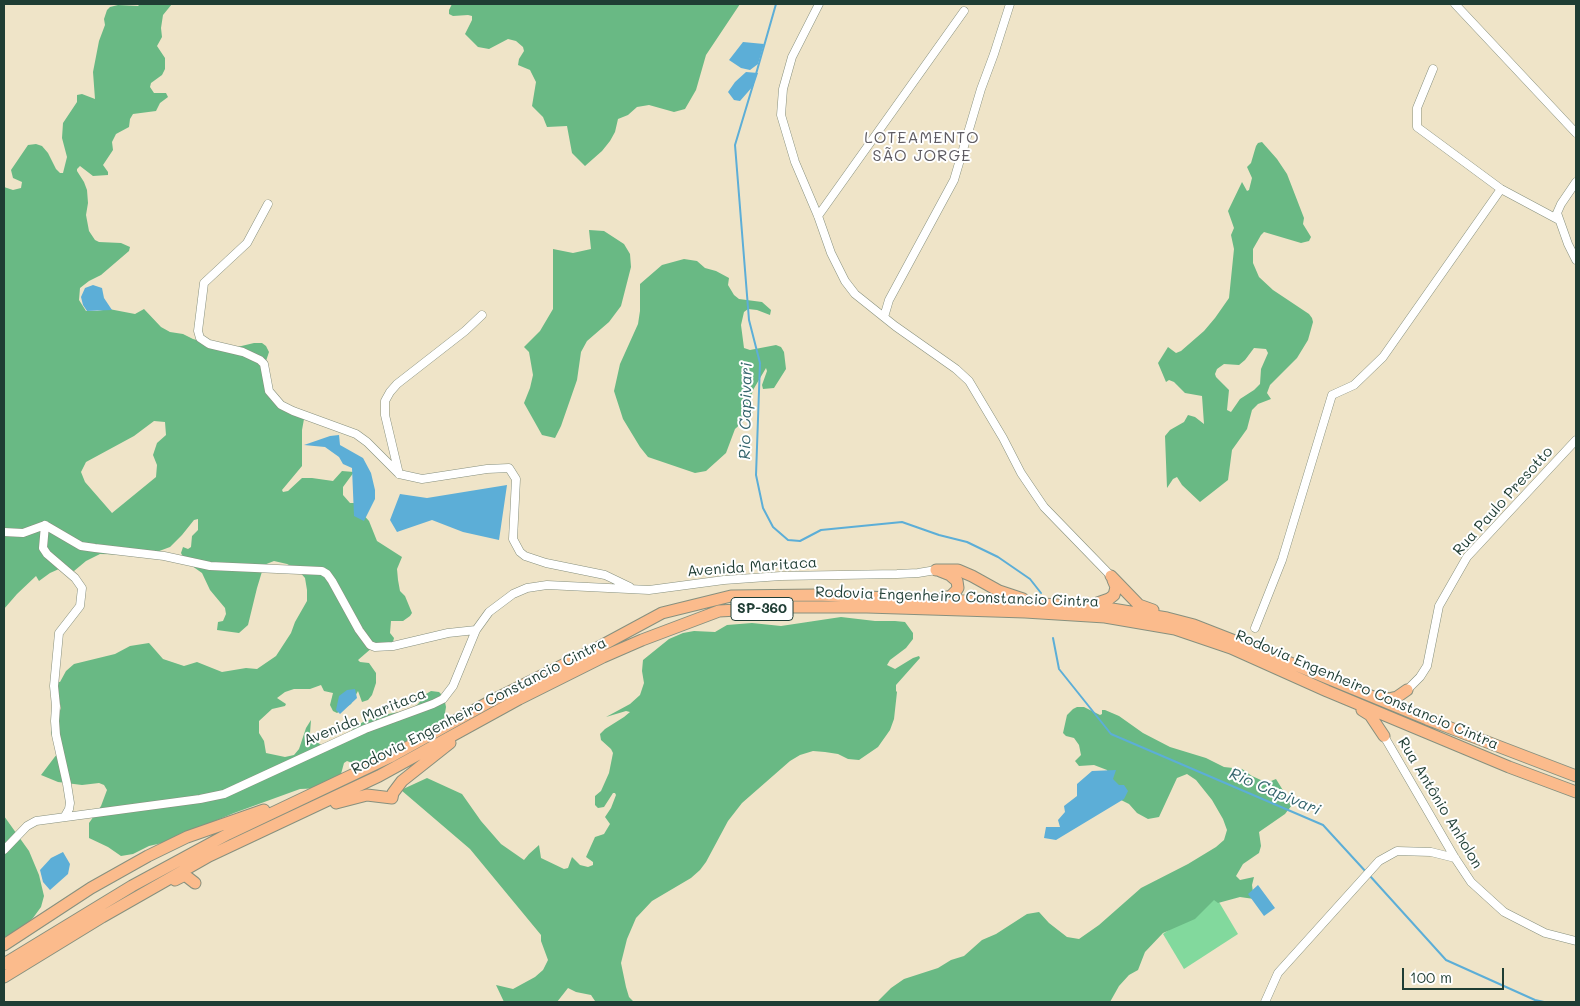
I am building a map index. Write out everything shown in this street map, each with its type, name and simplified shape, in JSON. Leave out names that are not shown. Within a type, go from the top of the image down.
[{"type":"highway","points":[[936,570],[950,575],[957,581],[958,588],[951,596],[939,599]]},
{"type":"highway","points":[[936,570],[958,570],[999,591],[1043,604]]},
{"type":"highway","points":[[1086,606],[1109,599],[1116,593],[1116,587],[1111,576]]},
{"type":"highway","points":[[1111,576],[1139,605],[1194,625]]},
{"type":"highway","name":"Rodovia Engenheiro Constancio Cintra","points":[[4,964],[132,886],[228,834],[392,756],[491,701],[662,613],[731,596],[816,595],[1086,606],[1167,618],[1194,625],[1427,719],[1576,776]]},
{"type":"highway","name":"Rodovia Engenheiro Constancio Cintra","points":[[4,977],[102,916],[209,856],[396,767],[537,690],[642,640],[719,612],[793,607],[867,607],[1105,617],[1175,629],[1231,648],[1327,691],[1509,767],[1576,792]]},
{"type":"highway","points":[[1342,684],[1388,699],[1397,697],[1407,690]]},
{"type":"highway","points":[[1407,690],[1399,700],[1399,705],[1427,719]]},
{"type":"highway","points":[[1327,691],[1370,714],[1384,736]]},
{"type":"highway","points":[[1384,736],[1382,725],[1384,722],[1422,730]]},
{"type":"highway","points":[[303,812],[367,795],[392,798],[393,793],[402,781],[439,753],[466,728]]},
{"type":"highway","points":[[4,945],[91,888],[171,844],[259,812],[283,808]]},
{"type":"highway","points":[[154,887],[164,886],[183,876],[195,883],[194,872],[209,856]]},
{"type":"street","points":[[819,4],[792,58],[783,89],[781,115],[795,162],[818,216],[831,253],[845,280],[856,294],[884,317],[956,369],[969,381],[1003,438],[1021,473],[1044,507],[1111,576]]},
{"type":"street","points":[[884,317],[889,300],[954,180],[980,89],[994,54],[1010,4]]},
{"type":"street","points":[[1455,4],[1576,133]]},
{"type":"street","points":[[818,216],[964,11]]},
{"type":"street","points":[[1433,69],[1417,108],[1417,127],[1501,189],[1559,220]]},
{"type":"street","points":[[1576,182],[1557,213],[1576,260]]},
{"type":"street","points":[[1255,628],[1282,560],[1332,395],[1354,385],[1383,356],[1501,189]]},
{"type":"street","points":[[268,204],[247,243],[204,283],[198,331],[200,338],[209,344],[243,352],[260,360],[264,364],[269,391],[281,405],[356,434],[399,474],[422,479],[488,469],[509,468],[516,479],[513,539],[520,552],[525,556],[546,563],[605,575],[632,588]]},
{"type":"street","points":[[399,474],[387,426],[385,401],[397,384],[458,337],[482,315]]},
{"type":"street","name":"Rua Paulo Presotto","points":[[1407,690],[1420,677],[1427,666],[1439,606],[1467,557],[1576,440]]},
{"type":"street","points":[[4,532],[23,533],[45,525]]},
{"type":"street","points":[[45,525],[81,546],[164,556],[210,566],[322,570],[332,581],[358,630],[370,645],[375,647],[393,646],[448,633],[476,630]]},
{"type":"street","points":[[45,525],[43,548],[47,554],[76,578],[82,588],[80,606],[58,633],[54,686],[56,735],[68,784],[70,803],[65,816]]},
{"type":"street","name":"Avenida Maritaca","points":[[4,850],[27,826],[36,821],[200,799],[224,794],[365,729],[443,699],[454,686],[476,630],[489,612],[513,594],[527,588],[547,586],[649,590],[724,580],[781,576],[897,574],[936,570]]},
{"type":"street","name":"Rua Antônio Anholon","points":[[1384,736],[1471,882],[1504,912],[1545,933],[1576,941]]},
{"type":"street","points":[[1265,1002],[1278,973],[1379,861],[1398,851],[1431,852],[1455,858]]},
{"type":"green space","points":[[140,4],[172,4],[163,15],[162,37],[157,46],[165,58],[165,69],[162,75],[151,83],[150,87],[154,93],[166,93],[168,97],[160,103],[156,111],[133,114],[129,127],[116,134],[112,142],[113,150],[103,165],[108,175],[93,176],[80,166],[77,169],[87,190],[88,203],[86,215],[89,231],[95,240],[99,242],[121,243],[130,247],[129,251],[101,275],[80,288],[79,300],[86,311],[109,309],[135,314],[144,309],[161,327],[170,332],[183,334],[193,339],[229,349],[254,343],[262,343],[266,346],[269,352],[266,361],[266,374],[276,397],[304,419],[302,430],[302,466],[282,490],[283,492],[288,491],[302,478],[333,481],[342,471],[354,472],[343,487],[343,495],[350,503],[358,503],[360,511],[369,521],[377,541],[402,557],[397,569],[398,580],[400,591],[405,596],[412,613],[403,621],[391,621],[390,633],[394,638],[393,642],[373,647],[358,660],[369,663],[376,673],[376,683],[368,700],[362,702],[358,691],[351,704],[337,713],[333,711],[330,705],[333,693],[324,691],[321,685],[310,689],[294,689],[285,692],[277,698],[286,704],[285,706],[272,709],[259,721],[259,733],[264,741],[266,753],[285,757],[294,755],[299,749],[306,728],[311,720],[310,733],[312,739],[326,748],[338,744],[355,727],[363,722],[383,715],[410,710],[431,691],[439,692],[444,697],[446,707],[444,719],[450,722],[407,742],[392,746],[368,763],[355,764],[347,761],[344,763],[341,774],[323,788],[300,789],[234,813],[162,843],[149,846],[133,854],[121,856],[89,838],[89,823],[101,806],[107,790],[104,785],[99,783],[82,785],[58,782],[41,775],[57,754],[51,732],[61,708],[54,681],[60,682],[66,671],[74,664],[115,654],[130,646],[149,643],[163,659],[184,666],[197,662],[222,672],[246,668],[257,669],[276,656],[291,633],[307,601],[305,578],[297,569],[274,561],[264,565],[248,625],[239,633],[217,630],[218,622],[223,621],[226,614],[225,608],[210,590],[202,573],[185,561],[181,553],[183,547],[188,549],[191,547],[192,536],[198,530],[198,519],[194,520],[170,547],[154,553],[138,555],[100,554],[86,561],[74,571],[59,569],[39,581],[36,576],[4,609],[4,187],[13,190],[21,188],[22,182],[13,178],[11,170],[28,145],[36,144],[42,146],[56,169],[63,173],[67,157],[62,138],[63,123],[77,102],[77,95],[82,94],[95,99],[93,72],[107,10],[118,5],[138,6]],"holes":[[[154,421],[165,422],[166,435],[157,443],[153,455],[157,465],[156,477],[112,513],[85,482],[81,472],[86,462],[134,436]]]},
{"type":"green space","points":[[452,4],[740,4],[706,55],[696,90],[685,109],[674,112],[649,105],[637,107],[628,115],[618,119],[615,132],[610,141],[585,166],[572,153],[567,126],[547,127],[543,117],[532,106],[536,82],[530,70],[518,65],[524,51],[523,47],[516,41],[508,39],[489,49],[478,47],[465,34],[472,16],[453,16],[449,14]]},
{"type":"green space","points":[[1262,142],[1287,174],[1304,218],[1303,224],[1311,237],[1309,241],[1301,243],[1264,232],[1253,249],[1253,263],[1259,277],[1273,290],[1309,314],[1313,322],[1308,340],[1297,358],[1270,385],[1267,393],[1271,399],[1258,404],[1252,410],[1247,429],[1232,450],[1228,480],[1200,502],[1182,485],[1177,477],[1173,479],[1167,488],[1165,436],[1170,430],[1184,422],[1188,415],[1195,417],[1204,424],[1202,396],[1185,393],[1174,382],[1169,380],[1166,382],[1158,363],[1168,347],[1176,353],[1181,351],[1204,331],[1229,298],[1234,249],[1231,235],[1234,228],[1228,211],[1242,182],[1247,191],[1249,190],[1252,178],[1247,167],[1251,163],[1258,143]],"holes":[[[1254,348],[1266,349],[1268,353],[1261,369],[1260,384],[1240,399],[1231,412],[1227,410],[1229,390],[1216,377],[1217,369],[1224,364],[1239,365]]]},
{"type":"green space","points":[[589,230],[604,231],[624,244],[630,254],[631,267],[621,306],[609,322],[587,341],[581,352],[577,380],[555,438],[542,435],[524,403],[533,375],[529,352],[524,347],[540,331],[553,309],[553,249],[573,253],[591,249]]},
{"type":"green space","points":[[684,259],[697,261],[705,268],[729,278],[728,285],[739,299],[762,302],[771,310],[770,315],[757,310],[748,309],[744,312],[741,325],[744,348],[750,350],[776,345],[781,347],[784,352],[786,369],[774,388],[763,389],[762,385],[767,371],[766,368],[753,390],[749,404],[753,413],[735,429],[726,453],[706,471],[695,473],[648,457],[623,419],[614,391],[620,364],[638,324],[640,284],[662,265]]},
{"type":"green space","points":[[841,617],[905,622],[913,633],[913,639],[906,648],[890,660],[887,665],[895,669],[913,658],[919,656],[920,658],[896,685],[894,719],[890,730],[878,747],[859,760],[848,759],[838,754],[825,752],[813,751],[800,755],[790,761],[742,803],[728,821],[700,870],[691,878],[652,901],[636,918],[627,939],[621,963],[629,997],[634,1002],[598,1002],[591,995],[568,988],[557,1002],[504,1002],[496,985],[513,989],[535,977],[543,970],[548,960],[541,941],[541,935],[470,849],[401,790],[427,778],[462,794],[481,821],[501,844],[524,860],[539,845],[541,858],[564,869],[568,868],[572,857],[580,865],[588,867],[593,865],[593,862],[586,857],[595,837],[604,834],[610,824],[605,817],[616,795],[613,793],[604,807],[598,808],[595,805],[595,796],[601,791],[609,773],[613,753],[601,740],[600,734],[630,712],[626,711],[606,717],[630,704],[640,695],[644,683],[643,660],[669,639],[683,633],[694,631],[715,632],[727,625],[752,623],[781,626]]},
{"type":"green space","points":[[1077,707],[1084,707],[1100,715],[1102,710],[1105,710],[1119,716],[1143,733],[1170,747],[1206,758],[1224,767],[1242,769],[1263,781],[1276,779],[1292,805],[1285,814],[1259,832],[1261,846],[1259,853],[1243,864],[1236,876],[1240,880],[1254,877],[1252,885],[1254,899],[1240,897],[1218,903],[1214,900],[1195,919],[1163,933],[1145,952],[1138,970],[1129,975],[1119,986],[1110,1002],[877,1002],[891,988],[904,979],[938,968],[951,960],[964,956],[982,940],[996,934],[1027,914],[1039,912],[1049,923],[1067,937],[1079,939],[1099,925],[1141,888],[1188,864],[1224,840],[1227,830],[1223,819],[1212,800],[1196,780],[1187,774],[1177,778],[1159,817],[1148,819],[1137,813],[1129,804],[1119,799],[1107,770],[1094,765],[1079,766],[1075,761],[1081,755],[1079,745],[1074,738],[1063,733],[1067,715]]},
{"type":"green space","points":[[4,816],[29,851],[39,875],[44,896],[41,907],[33,918],[4,940]]},
{"type":"green space","points":[[1216,897],[1238,934],[1184,969],[1163,934]]},
{"type":"water","points":[[743,42],[764,44],[758,64],[750,70],[741,68],[729,60]]},
{"type":"water","points":[[746,72],[758,73],[754,85],[740,101],[734,100],[728,92]]},
{"type":"water","points":[[93,285],[102,288],[104,298],[112,310],[87,311],[81,297],[85,288]]},
{"type":"water","points":[[339,435],[340,445],[363,458],[371,473],[375,499],[364,521],[354,516],[352,468],[343,464],[339,457],[325,447],[304,445],[330,436]]},
{"type":"water","points":[[507,485],[499,540],[463,532],[432,520],[397,532],[390,520],[400,494],[427,498]]},
{"type":"water","points":[[355,689],[357,698],[340,714],[336,710],[339,696],[347,690]]},
{"type":"water","points":[[1116,770],[1113,779],[1119,785],[1124,785],[1128,791],[1124,799],[1056,840],[1044,838],[1046,827],[1060,827],[1058,820],[1065,812],[1064,806],[1077,796],[1077,784],[1092,771]]},
{"type":"water","points":[[63,852],[70,864],[68,874],[50,890],[43,882],[40,870],[51,858]]},
{"type":"water","points":[[1258,885],[1275,908],[1264,916],[1248,894]]},
{"type":"waterway","name":"Rio Capivari","points":[[756,74],[776,4]]},
{"type":"waterway","name":"Rio Capivari","points":[[753,85],[735,145],[749,320],[760,363],[756,475],[763,508],[773,527],[788,540],[800,541],[821,530],[902,522],[939,535],[967,542],[998,557],[1030,579],[1041,593]]},
{"type":"waterway","name":"Rio Capivari","points":[[1053,638],[1059,669],[1111,734],[1323,825],[1367,873]]},
{"type":"waterway","name":"Rio Capivari","points":[[1370,876],[1446,960],[1535,1000],[1544,1002]]},
{"type":"district","name":"LOTEAMENTO SÃO JORGE","points":[[922,147]]}]
